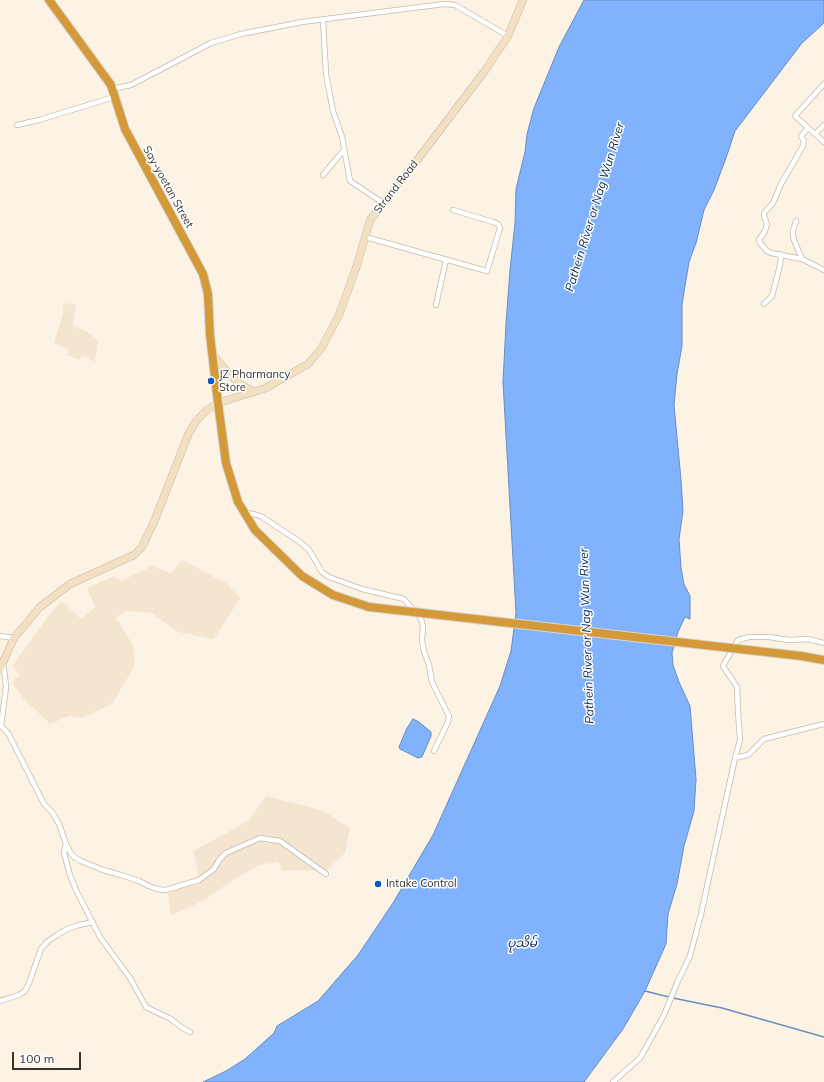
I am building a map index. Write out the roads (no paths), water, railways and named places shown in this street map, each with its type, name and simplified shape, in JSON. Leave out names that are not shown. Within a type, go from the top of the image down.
[{"type":"highway","name":"Say-yoetan Street","points":[[50,0],[111,86],[125,129],[203,274],[208,294],[212,355],[226,463],[238,502],[255,530],[302,576],[333,595],[369,607],[801,656],[824,660]]},
{"type":"main road","name":"Strand Road","points":[[1,666],[14,638],[40,607],[70,584],[134,555],[142,547],[154,522],[188,435],[196,421],[207,410],[218,403],[266,388],[308,364],[321,349],[342,308],[357,265],[370,220],[484,72],[508,36],[523,0]]},
{"type":"main road","points":[[212,355],[240,384],[254,392]]},
{"type":"street","points":[[17,125],[39,120],[113,93],[211,43],[241,34],[302,22],[422,6],[450,4],[455,5],[508,36]]},
{"type":"street","points":[[323,20],[326,74],[333,111],[342,137],[350,181],[383,203]]},
{"type":"street","points":[[824,84],[795,116],[824,142]]},
{"type":"street","points":[[815,134],[824,125]]},
{"type":"street","points":[[808,128],[801,136],[804,141],[803,146],[781,184],[773,203],[764,214],[767,224],[765,231],[759,240],[767,251],[771,253],[802,259],[824,270]]},
{"type":"street","points":[[324,175],[344,150]]},
{"type":"street","points":[[365,237],[487,271],[500,228],[498,224],[452,210]]},
{"type":"street","points":[[796,220],[793,236],[802,259]]},
{"type":"street","points":[[764,304],[772,296],[779,269],[781,258],[780,254]]},
{"type":"street","points":[[436,305],[446,260]]},
{"type":"street","points":[[245,513],[262,517],[300,542],[309,550],[322,572],[329,577],[362,589],[404,599],[421,619],[423,626],[422,641],[432,682],[449,716],[448,722],[434,751]]},
{"type":"street","points":[[0,636],[14,638]]},
{"type":"street","points":[[613,1082],[640,1058],[664,1015],[690,956],[701,914],[740,740],[737,687],[723,666],[738,640],[749,637],[769,637],[789,640],[808,639],[824,643]]},
{"type":"street","points":[[1,666],[6,677],[6,686],[0,726],[8,732],[44,804],[52,812],[59,824],[70,852],[81,862],[139,881],[149,886],[166,890],[199,880],[214,869],[219,860],[226,853],[260,838],[280,841],[326,874]]},
{"type":"street","points":[[735,758],[748,755],[764,739],[824,724]]},
{"type":"street","points":[[66,844],[64,853],[76,890],[100,937],[130,978],[146,1007],[170,1019],[190,1032]]},
{"type":"street","points":[[0,1001],[19,995],[25,991],[41,949],[47,942],[67,929],[92,922]]},
{"type":"water","name":"ပုသိမ်","points":[[584,0],[824,0],[824,23],[802,43],[735,131],[714,190],[704,210],[696,243],[689,262],[682,304],[682,346],[674,405],[683,511],[679,539],[681,568],[684,584],[690,596],[690,619],[685,617],[678,632],[672,653],[673,665],[690,706],[696,779],[694,811],[684,846],[677,884],[668,914],[666,944],[645,991],[623,1029],[584,1082],[203,1082],[226,1071],[245,1059],[274,1033],[277,1026],[318,1001],[358,955],[393,903],[433,835],[500,686],[511,651],[516,613],[503,382],[510,270],[515,223],[516,189],[534,108],[559,47]]},
{"type":"water","points":[[413,719],[431,732],[431,736],[422,757],[418,758],[400,749],[399,747],[407,728]]},
{"type":"waterway","points":[[645,991],[669,997]]},
{"type":"waterway","points":[[673,998],[722,1008],[824,1037]]},
{"type":"place","name":"JZ Pharmancy Store","points":[[211,381]]},
{"type":"place","name":"Intake Control","points":[[378,884]]},
{"type":"water label","name":"Pathein River or Nag Wun River","points":[[595,207]]},
{"type":"water label","name":"Pathein River or Nag Wun River","points":[[587,636]]}]
